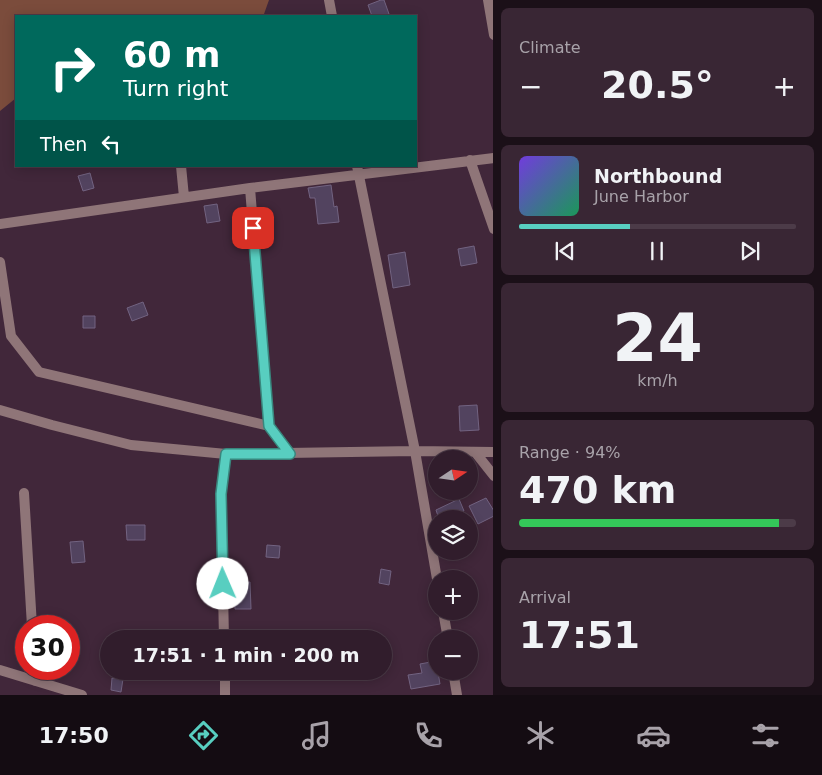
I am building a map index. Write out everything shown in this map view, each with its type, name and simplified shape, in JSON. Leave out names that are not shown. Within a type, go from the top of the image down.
[{"type":"street","points":[[329,0],[332,15]]},
{"type":"street","points":[[488,0],[493,35]]},
{"type":"street","points":[[417,165],[493,158]]},
{"type":"street","points":[[470,160],[493,229]]},
{"type":"street","points":[[181,167],[184,197]]},
{"type":"street","points":[[0,224],[250,188],[358,170],[392,167]]},
{"type":"street","points":[[358,170],[415,451],[435,570]]},
{"type":"street","points":[[250,188],[269,426],[290,454]]},
{"type":"street","points":[[0,262],[11,336],[39,372],[269,426]]},
{"type":"street","points":[[0,410],[132,445],[226,454],[428,451]]},
{"type":"street","points":[[478,452],[493,452]]},
{"type":"street","points":[[224,630],[221,494],[226,454]]},
{"type":"street","points":[[478,457],[493,476]]},
{"type":"street","points":[[24,493],[31,615]]},
{"type":"street","points":[[0,670],[82,695]]},
{"type":"street","points":[[225,680],[225,695]]},
{"type":"street","points":[[454,680],[457,695]]},
{"type":"shaded area","points":[[0,0],[269,0],[264,14],[15,15],[15,99],[0,111]]},
{"type":"building","points":[[384,0],[389,14],[372,15],[368,5]]},
{"type":"building","points":[[90,173],[94,188],[83,191],[78,176]]},
{"type":"building","points":[[331,185],[334,207],[337,206],[339,222],[318,224],[315,198],[310,198],[308,188]]},
{"type":"building","points":[[217,204],[220,221],[207,223],[204,206]]},
{"type":"building","points":[[474,246],[477,263],[461,266],[458,249]]},
{"type":"building","points":[[405,252],[410,285],[393,288],[388,255]]},
{"type":"building","points":[[143,302],[148,315],[132,321],[127,308]]},
{"type":"building","points":[[83,316],[95,316],[95,328],[83,328]]},
{"type":"building","points":[[477,405],[479,430],[460,431],[459,406]]},
{"type":"building","points":[[486,498],[493,509],[493,516],[478,524],[478,510],[471,510],[469,506]]},
{"type":"building","points":[[459,500],[464,510],[436,510]]},
{"type":"building","points":[[126,525],[145,525],[145,540],[127,540]]},
{"type":"building","points":[[83,541],[85,562],[72,563],[70,542]]},
{"type":"building","points":[[267,545],[280,546],[279,558],[266,557]]},
{"type":"building","points":[[381,569],[391,571],[389,585],[379,583]]},
{"type":"building","points":[[250,582],[251,609],[235,609],[234,583]]},
{"type":"building","points":[[428,662],[428,680],[439,680],[440,684],[411,689],[408,675],[422,673],[420,664]]},
{"type":"building","points":[[112,680],[123,680],[121,692],[111,690]]},
{"type":"route","points":[[223,584],[221,494],[226,454],[290,454],[269,426],[253,228]]}]
